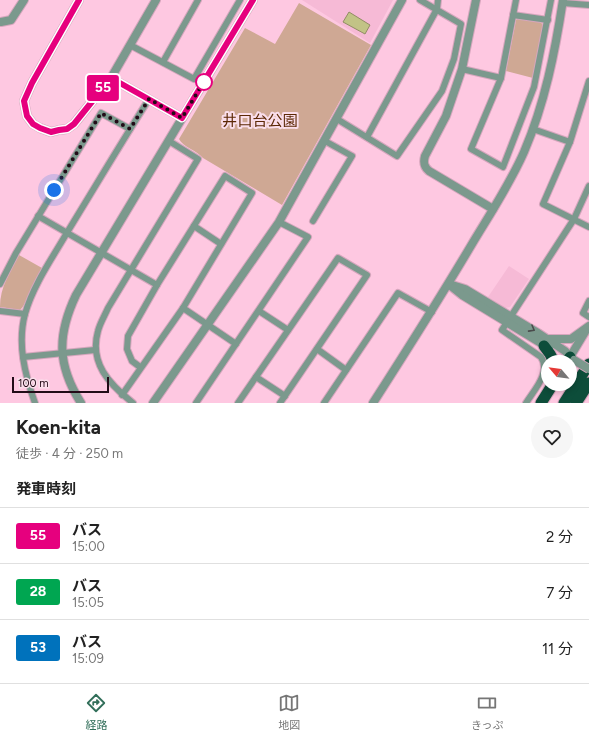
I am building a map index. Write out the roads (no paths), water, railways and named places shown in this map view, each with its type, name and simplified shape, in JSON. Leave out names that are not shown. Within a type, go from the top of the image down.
[{"type":"highway","points":[[546,342],[550,355]]},
{"type":"highway","points":[[564,403],[589,364]]},
{"type":"highway","points":[[576,403],[589,383]]},
{"type":"highway","points":[[542,402],[546,391]]},
{"type":"highway","points":[[542,402],[549,391]]},
{"type":"street","points":[[1,22],[11,20],[24,0]]},
{"type":"street","points":[[80,0],[27,93],[24,101],[27,116],[33,124],[51,132],[67,129],[74,124],[111,78],[156,0]]},
{"type":"street","points":[[163,62],[198,0]]},
{"type":"street","points":[[130,44],[194,79],[240,0]]},
{"type":"street","points":[[81,403],[66,374],[61,354],[62,336],[66,316],[76,295],[253,0]]},
{"type":"street","points":[[153,403],[279,222],[337,120],[402,0]]},
{"type":"street","points":[[337,120],[367,136],[397,156],[442,91],[454,58],[461,24],[420,0]]},
{"type":"street","points":[[367,136],[437,9],[438,0]]},
{"type":"street","points":[[476,0],[462,69],[446,116],[425,156],[424,165],[429,171],[493,209]]},
{"type":"street","points":[[516,0],[501,78],[472,149],[503,167],[534,87],[551,0]]},
{"type":"street","points":[[373,403],[449,284],[493,209],[523,153],[533,129],[550,74],[563,1],[589,5]]},
{"type":"street","points":[[514,15],[548,20]]},
{"type":"street","points":[[462,69],[501,78]]},
{"type":"street","points":[[111,78],[182,118]]},
{"type":"street","points":[[589,81],[570,142],[543,204],[589,227]]},
{"type":"street","points":[[35,403],[25,375],[22,334],[25,314],[41,277],[149,99]]},
{"type":"street","points":[[0,284],[16,253],[101,113],[130,129]]},
{"type":"street","points":[[533,129],[570,142]]},
{"type":"street","points":[[133,403],[102,374],[95,350],[98,330],[108,308],[198,159],[169,141]]},
{"type":"street","points":[[313,221],[352,156],[325,141]]},
{"type":"street","points":[[122,394],[183,308],[252,193],[225,176],[157,285],[128,336],[127,349],[132,361],[140,367]]},
{"type":"street","points":[[526,403],[544,373],[545,363],[541,357],[502,330],[574,219],[589,186]]},
{"type":"street","points":[[38,216],[132,269],[157,285]]},
{"type":"street","points":[[196,403],[308,237],[279,222]]},
{"type":"street","points":[[194,226],[221,244]]},
{"type":"street","points":[[238,403],[338,258],[367,275],[280,403]]},
{"type":"street","points":[[449,284],[465,289],[508,319],[546,342],[561,355]]},
{"type":"street","points":[[324,403],[398,293],[432,312]]},
{"type":"street","points":[[589,301],[583,313],[589,317]]},
{"type":"street","points":[[183,308],[236,344]]},
{"type":"street","points":[[0,311],[25,314]]},
{"type":"street","points":[[259,311],[288,330]]},
{"type":"street","points":[[546,342],[571,340],[589,326]]},
{"type":"street","points":[[573,355],[589,326]]},
{"type":"street","points":[[317,349],[346,370]]},
{"type":"street","points":[[23,357],[95,350]]},
{"type":"street","points":[[577,363],[589,369]]},
{"type":"street","points":[[256,377],[285,396]]},
{"type":"park label","name":"井口台公園","points":[[260,121]]}]
